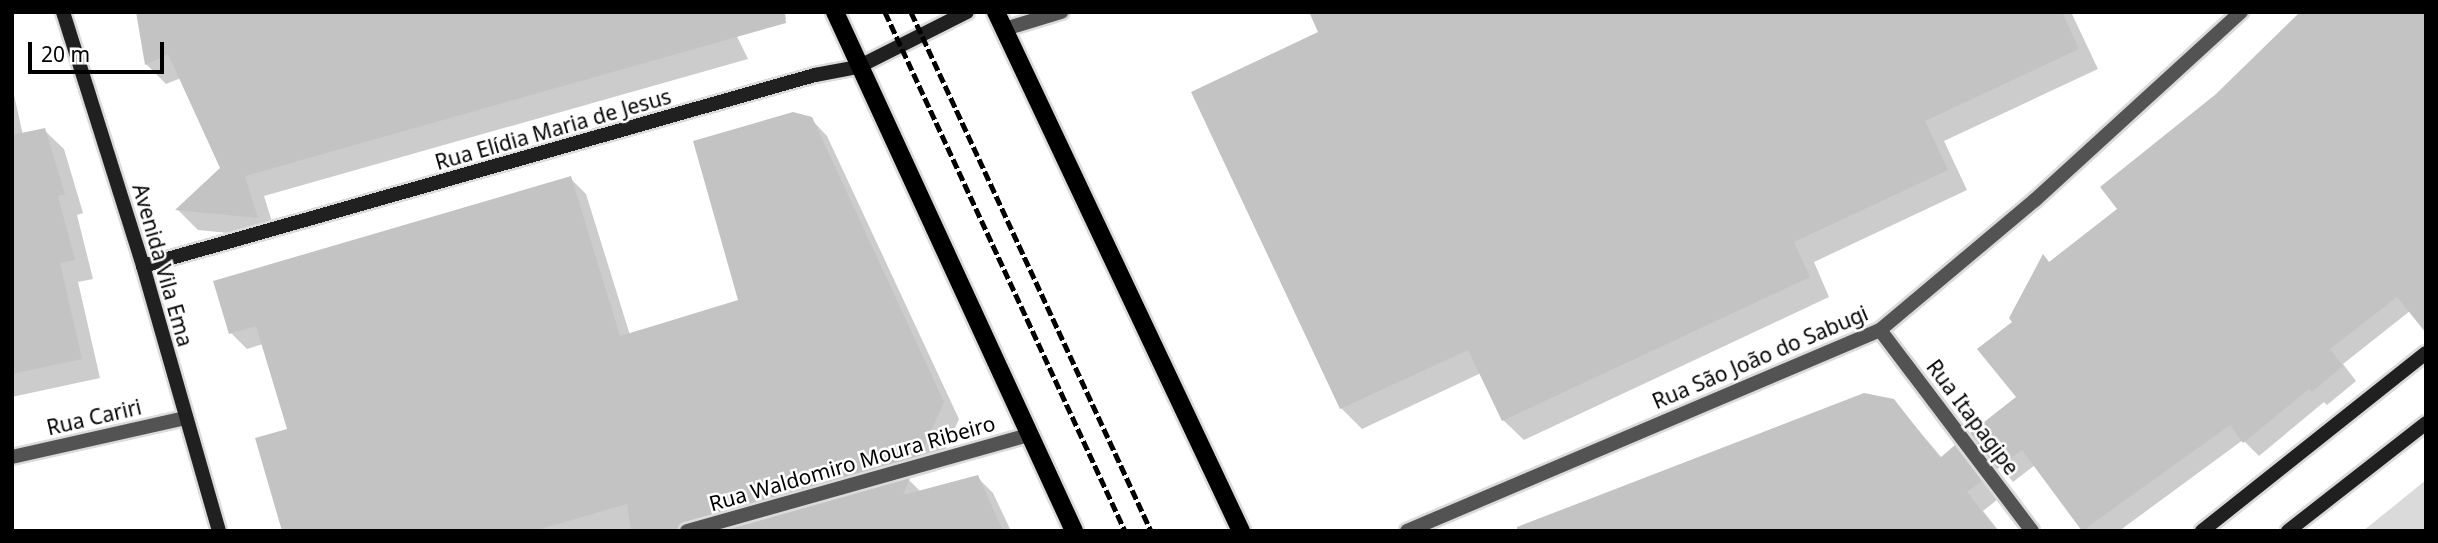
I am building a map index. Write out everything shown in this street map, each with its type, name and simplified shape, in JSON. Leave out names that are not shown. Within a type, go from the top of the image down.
[{"type":"main road","name":"Avenida Vila Ema","points":[[63,12],[143,266],[219,531]]},
{"type":"main road","points":[[835,12],[1074,531]]},
{"type":"main road","name":"Rua Elídia Maria de Jesus","points":[[143,266],[816,75],[858,66],[967,12]]},
{"type":"main road","points":[[996,12],[1241,531]]},
{"type":"main road","points":[[2202,531],[2426,353]]},
{"type":"main road","points":[[2288,531],[2426,423]]},
{"type":"street","points":[[1004,29],[1061,12]]},
{"type":"street","name":"Rua São João do Sabugi","points":[[1407,531],[1880,330],[2035,200],[2241,12]]},
{"type":"street","name":"Rua Itapagipe","points":[[1880,330],[2032,531]]},
{"type":"street","name":"Rua Cariri","points":[[12,457],[185,418]]},
{"type":"street","name":"Rua Waldomiro Moura Ribeiro","points":[[687,531],[1029,435]]},
{"type":"shaded area","points":[[2426,480],[2426,531],[2363,531]]},
{"type":"building","points":[[136,12],[785,12],[786,23],[245,176],[258,218],[175,210],[220,168],[168,54],[145,65]]},
{"type":"building","points":[[1309,12],[2062,12],[2079,49],[1925,121],[1948,170],[1794,242],[1810,277],[1502,421],[1468,350],[1340,409],[1191,92],[1318,32]]},
{"type":"building","points":[[2300,12],[2426,12],[2426,333],[2397,297],[2330,349],[2343,366],[2312,392],[2309,389],[2243,443],[2230,425],[2082,531],[2022,450],[1997,469],[1970,433],[2016,397],[1977,349],[2012,322],[2009,318],[2043,254],[2049,262],[2117,209],[2100,187],[2216,94]]},
{"type":"building","points":[[793,112],[812,117],[944,402],[920,456],[684,522],[678,531],[631,531],[627,504],[534,531],[282,531],[255,438],[287,429],[256,326],[229,334],[213,281],[571,176],[620,336],[738,300],[693,141]]},
{"type":"building","points":[[45,128],[65,194],[58,196],[75,260],[60,263],[82,359],[12,374],[12,135]]},
{"type":"building","points":[[1864,393],[1894,399],[1940,458],[1955,445],[1982,481],[1967,492],[1997,531],[1517,531],[1517,527]]},
{"type":"building","points":[[978,475],[1003,531],[724,531],[910,478],[903,495]]},
{"type":"railway","points":[[885,12],[1125,531]]},
{"type":"railway","points":[[911,12],[1151,531]]}]
